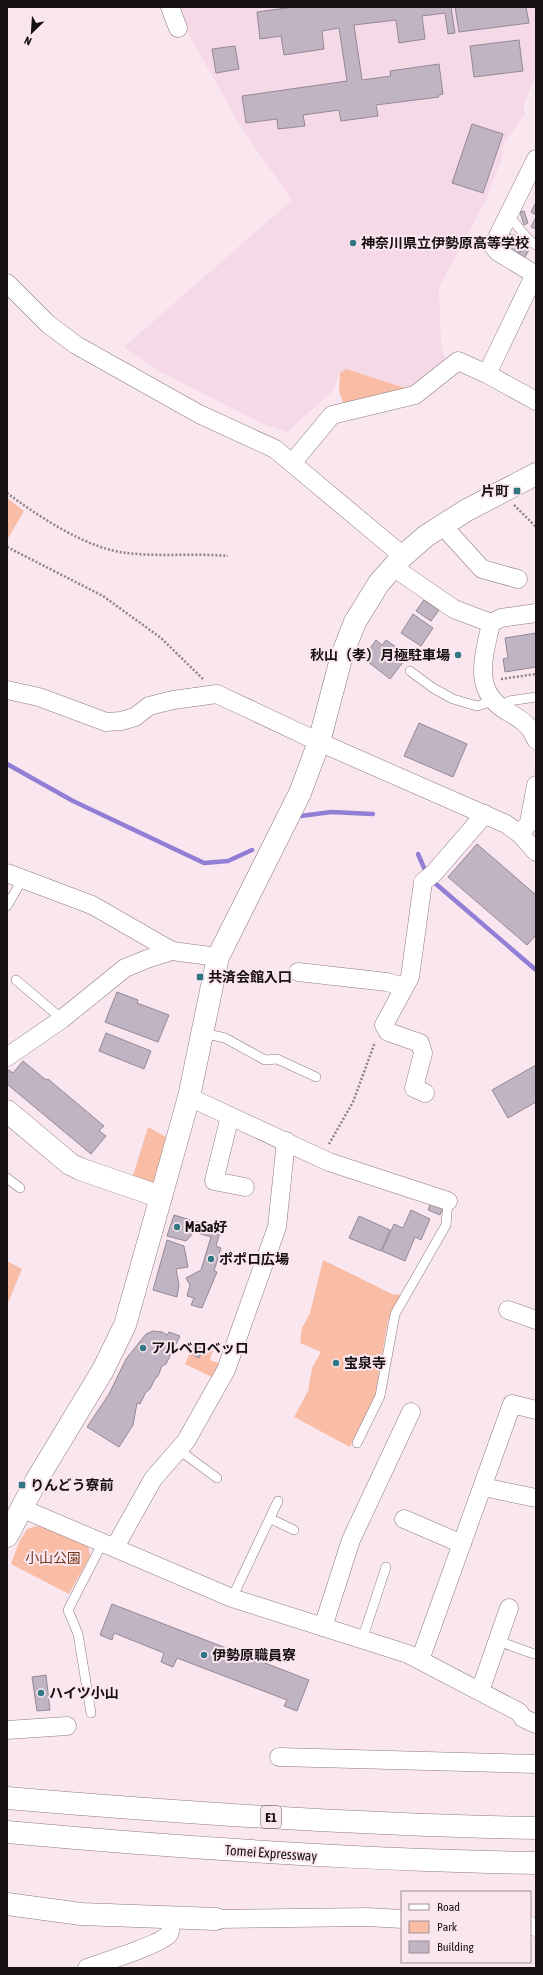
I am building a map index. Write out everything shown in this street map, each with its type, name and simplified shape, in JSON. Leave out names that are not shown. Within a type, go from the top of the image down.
[{"type":"main road","points":[[7,1536],[21,1508],[103,1370],[124,1325],[189,1097],[201,1032],[218,958],[300,794],[319,742],[347,640],[371,594],[398,561],[426,536],[442,525],[536,474]]},
{"type":"main road","points":[[7,1111],[70,1164],[80,1169],[161,1197]]},
{"type":"main road","name":"E1","points":[[7,1798],[150,1810],[335,1821],[536,1828]]},
{"type":"main road","name":"Tomei Expressway","points":[[7,1832],[150,1845],[331,1857],[536,1863]]},
{"type":"main road","points":[[7,1841],[150,1845]]},
{"type":"main road","points":[[7,1904],[81,1914],[216,1919]]},
{"type":"street","points":[[170,7],[178,28]]},
{"type":"street","points":[[487,374],[536,274],[498,252],[493,246],[536,159]]},
{"type":"street","points":[[7,283],[48,324],[76,345],[118,370],[199,414],[275,449],[293,462],[398,561],[454,608],[491,623],[501,618],[536,613]]},
{"type":"street","points":[[293,462],[332,415],[415,395],[458,361],[487,374],[536,401]]},
{"type":"street","points":[[442,525],[482,569],[509,580]]},
{"type":"street","points":[[491,623],[482,665],[487,693],[497,704],[526,724],[536,740]]},
{"type":"street","points":[[7,690],[39,697],[106,722],[120,721],[135,717],[150,706],[174,700],[217,694],[319,742],[506,824],[520,834],[536,852]]},
{"type":"street","points":[[520,834],[529,823],[536,784]]},
{"type":"street","points":[[413,1088],[423,1054],[420,1043],[388,1032],[384,1025],[410,977],[423,882],[434,873],[485,814]]},
{"type":"street","points":[[14,876],[92,905],[172,951],[218,958]]},
{"type":"street","points":[[7,1057],[62,1019],[125,968],[172,951]]},
{"type":"street","points":[[298,972],[323,981],[387,982],[404,987]]},
{"type":"street","points":[[189,1097],[321,1158],[448,1201]]},
{"type":"street","points":[[230,1116],[214,1181],[245,1187]]},
{"type":"street","points":[[109,1545],[153,1479],[179,1450],[198,1423],[226,1370],[277,1228],[286,1141]]},
{"type":"street","points":[[508,1310],[536,1320]]},
{"type":"street","points":[[420,1660],[512,1404],[536,1410]]},
{"type":"street","points":[[323,1627],[351,1540],[374,1506],[411,1412]]},
{"type":"street","points":[[483,1488],[536,1498]]},
{"type":"street","points":[[21,1508],[232,1598],[420,1660],[519,1712],[523,1718],[536,1724]]},
{"type":"street","points":[[404,1519],[462,1544]]},
{"type":"street","points":[[480,1691],[509,1608]]},
{"type":"street","points":[[7,1730],[67,1726]]},
{"type":"street","points":[[279,1757],[536,1764]]},
{"type":"street","points":[[216,1919],[367,1917],[401,1919]]},
{"type":"street","points":[[86,1968],[142,1948],[167,1936],[170,1932],[171,1918]]},
{"type":"lane","points":[[508,215],[518,224],[529,240],[536,244]]},
{"type":"lane","points":[[410,671],[432,688],[453,699],[477,706],[536,697]]},
{"type":"lane","points":[[7,906],[14,876]]},
{"type":"lane","points":[[16,980],[62,1019]]},
{"type":"lane","points":[[201,1032],[225,1038],[265,1060],[277,1059],[316,1077]]},
{"type":"lane","points":[[7,1178],[20,1188]]},
{"type":"lane","points":[[357,1443],[380,1396],[394,1314],[446,1225],[448,1201]]},
{"type":"lane","points":[[179,1450],[217,1478]]},
{"type":"lane","points":[[232,1598],[271,1519],[278,1501]]},
{"type":"lane","points":[[271,1519],[294,1530]]},
{"type":"lane","points":[[91,1713],[78,1634],[68,1610],[109,1545]]},
{"type":"lane","points":[[362,1640],[386,1567]]},
{"type":"lane","points":[[498,1640],[534,1654]]},
{"type":"path","points":[[501,492],[536,527]]},
{"type":"path","points":[[7,493],[36,515],[104,548],[125,553],[148,555],[228,556]]},
{"type":"path","points":[[7,547],[103,596],[161,638],[180,655],[217,694]]},
{"type":"path","points":[[484,682],[536,674]]},
{"type":"path","points":[[321,1158],[353,1102],[378,1033],[386,1028]]},
{"type":"shaded area","name":"神奈川県立伊勢原高等学校","points":[[177,7],[536,7],[536,73],[523,107],[525,113],[500,150],[504,152],[487,198],[439,287],[441,346],[446,361],[411,389],[346,369],[340,373],[333,391],[287,432],[263,424],[159,371],[124,347],[292,200],[242,129],[188,33]]},
{"type":"green space","points":[[346,369],[415,391],[346,410],[339,391],[340,373]]},
{"type":"green space","points":[[7,498],[24,511],[7,540]]},
{"type":"green space","points":[[148,1127],[166,1137],[153,1183],[133,1176]]},
{"type":"green space","points":[[323,1260],[392,1294],[402,1295],[388,1320],[374,1401],[350,1447],[294,1417],[308,1391],[312,1368],[321,1352],[300,1343],[302,1328],[310,1313]]},
{"type":"green space","points":[[7,1261],[22,1269],[7,1305]]},
{"type":"green space","points":[[194,1343],[213,1350],[210,1360],[220,1365],[216,1379],[185,1364]]},
{"type":"green space","name":"小山公園","points":[[37,1526],[46,1528],[88,1546],[90,1556],[69,1594],[11,1564],[20,1540],[27,1529]]},
{"type":"building","points":[[294,7],[451,7],[455,33],[448,34],[445,13],[422,16],[425,39],[399,43],[396,20],[354,25],[362,80],[391,76],[390,71],[439,64],[443,94],[438,95],[439,97],[376,105],[378,116],[341,121],[339,110],[303,115],[305,126],[278,129],[277,119],[246,123],[242,96],[347,81],[339,28],[322,31],[324,49],[284,55],[281,36],[260,39],[257,12]]},
{"type":"building","points":[[455,7],[526,7],[529,23],[459,32]]},
{"type":"building","points":[[519,40],[523,71],[474,77],[470,46]]},
{"type":"building","points":[[235,46],[239,69],[216,73],[212,49]]},
{"type":"building","points":[[472,124],[503,134],[483,193],[452,183]]},
{"type":"building","points":[[536,202],[536,215],[531,212]]},
{"type":"building","points":[[524,211],[528,223],[524,225],[520,212]]},
{"type":"building","points":[[536,217],[536,229],[531,227]]},
{"type":"building","points":[[509,234],[518,236],[522,246],[518,254],[509,252],[505,242]]},
{"type":"building","points":[[523,247],[529,250],[524,259],[518,256]]},
{"type":"building","points":[[424,600],[439,610],[431,621],[416,611]]},
{"type":"building","points":[[413,614],[433,628],[421,646],[401,633]]},
{"type":"building","points":[[536,633],[536,667],[505,672],[503,659],[508,658],[505,638]]},
{"type":"building","points":[[376,640],[382,645],[386,640],[396,647],[391,652],[404,661],[390,679],[363,658]]},
{"type":"building","points":[[419,723],[467,744],[453,777],[404,756]]},
{"type":"building","points":[[477,844],[536,895],[536,935],[527,945],[448,877]]},
{"type":"building","points":[[117,992],[138,1000],[137,1003],[169,1015],[158,1042],[105,1022]]},
{"type":"building","points":[[106,1033],[151,1051],[144,1069],[99,1051]]},
{"type":"building","points":[[23,1061],[46,1080],[48,1079],[104,1126],[99,1131],[106,1136],[91,1154],[7,1084],[7,1072],[9,1070],[13,1073]]},
{"type":"building","points":[[536,1065],[536,1102],[508,1118],[492,1090]]},
{"type":"building","points":[[431,1202],[443,1207],[440,1215],[428,1210]]},
{"type":"building","points":[[411,1210],[430,1219],[421,1240],[415,1237],[405,1261],[382,1251],[394,1224],[403,1228]]},
{"type":"building","name":"ポポロ広場","points":[[174,1215],[221,1229],[216,1246],[221,1248],[214,1271],[217,1272],[202,1308],[191,1305],[194,1298],[187,1296],[190,1285],[186,1278],[201,1270],[211,1237],[194,1232],[186,1241],[167,1236]]},
{"type":"building","points":[[359,1216],[390,1230],[381,1251],[349,1238]]},
{"type":"building","name":"ポポロ広場","points":[[167,1240],[184,1246],[188,1267],[176,1269],[179,1285],[177,1297],[153,1290]]},
{"type":"building","points":[[153,1331],[162,1332],[167,1335],[169,1332],[180,1336],[166,1364],[162,1366],[150,1389],[146,1392],[140,1404],[137,1403],[133,1425],[119,1447],[87,1427],[109,1394],[126,1359],[146,1334]]},
{"type":"building","points":[[197,1346],[203,1348],[199,1358],[193,1355]]},
{"type":"building","name":"伊勢原職員寮","points":[[112,1604],[309,1680],[297,1711],[284,1706],[287,1700],[177,1658],[173,1667],[161,1662],[164,1653],[114,1633],[112,1640],[100,1635]]},
{"type":"building","name":"ハイツ小山","points":[[46,1675],[50,1710],[37,1711],[32,1677]]},
{"type":"waterway","points":[[7,764],[73,801],[204,863],[228,861],[252,850]]},
{"type":"waterway","points":[[301,816],[331,812],[373,814]]},
{"type":"waterway","points":[[418,854],[425,870]]},
{"type":"waterway","points":[[436,884],[536,970]]},
{"type":"place","name":"神奈川県立伊勢原高等学校","points":[[353,243]]},
{"type":"place","name":"片町","points":[[517,491]]},
{"type":"place","name":"秋山（孝）月極駐車場","points":[[458,655]]},
{"type":"place","name":"共済会館入口","points":[[200,977]]},
{"type":"place","name":"MaSa好","points":[[177,1227]]},
{"type":"place","name":"ポポロ広場","points":[[211,1259]]},
{"type":"place","name":"アルベロベッロ","points":[[143,1348]]},
{"type":"place","name":"宝泉寺","points":[[336,1363]]},
{"type":"place","name":"りんどう寮前","points":[[22,1485]]},
{"type":"place","name":"伊勢原職員寮","points":[[204,1655]]},
{"type":"place","name":"ハイツ小山","points":[[41,1693]]}]
